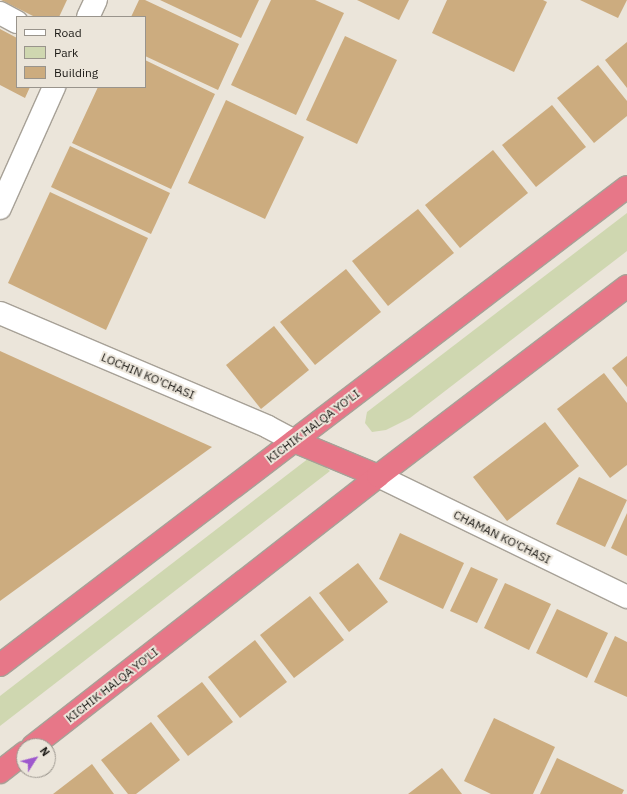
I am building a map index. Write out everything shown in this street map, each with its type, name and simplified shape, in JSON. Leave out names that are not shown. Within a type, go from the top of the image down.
[{"type":"highway","name":"KICHIK HALQA YO'LI","points":[[0,665],[627,187]]},
{"type":"highway","name":"KICHIK HALQA YO'LI","points":[[43,738],[378,476],[627,286]]},
{"type":"highway","points":[[294,440],[378,476]]},
{"type":"highway","points":[[0,772],[16,759]]},
{"type":"street","points":[[88,16],[96,0]]},
{"type":"street","points":[[0,13],[16,21]]},
{"type":"street","points":[[0,208],[54,88]]},
{"type":"street","name":"LOCHIN KO'CHASI","points":[[0,313],[268,427],[294,440]]},
{"type":"street","name":"CHAMAN KO'CHASI","points":[[378,476],[627,597]]},
{"type":"green space","points":[[627,213],[627,251],[410,418],[386,430],[372,432],[365,423],[367,412]]},
{"type":"green space","points":[[309,458],[316,458],[330,471],[0,726],[0,696]]},
{"type":"building","points":[[1,0],[67,0],[59,16],[33,16]]},
{"type":"building","points":[[139,0],[145,0],[239,44],[218,90],[146,56],[146,16],[131,16]]},
{"type":"building","points":[[160,0],[259,0],[241,38]]},
{"type":"building","points":[[271,0],[315,0],[344,13],[296,115],[231,85]]},
{"type":"building","points":[[357,0],[409,0],[399,20]]},
{"type":"building","points":[[447,0],[543,0],[547,2],[514,72],[432,33]]},
{"type":"building","points":[[580,0],[627,0],[618,18]]},
{"type":"building","points":[[0,29],[16,37],[16,88],[30,88],[25,98],[0,85]]},
{"type":"building","points":[[345,36],[397,60],[357,144],[306,120]]},
{"type":"building","points":[[627,42],[627,88],[605,60]]},
{"type":"building","points":[[146,60],[215,94],[171,189],[72,143],[98,88],[146,88]]},
{"type":"building","points":[[598,65],[627,101],[627,116],[594,143],[557,98]]},
{"type":"building","points":[[226,100],[304,137],[265,219],[188,183]]},
{"type":"building","points":[[552,105],[586,147],[536,187],[502,145]]},
{"type":"building","points":[[70,146],[170,193],[151,234],[51,187]]},
{"type":"building","points":[[493,150],[528,193],[460,248],[425,205]]},
{"type":"building","points":[[50,192],[148,238],[106,330],[8,283]]},
{"type":"building","points":[[418,209],[454,253],[388,306],[352,261]]},
{"type":"building","points":[[346,269],[381,312],[315,365],[280,322]]},
{"type":"building","points":[[274,326],[309,370],[261,409],[226,365]]},
{"type":"building","points":[[0,351],[212,447],[0,601]]},
{"type":"building","points":[[627,356],[627,387],[612,368]]},
{"type":"building","points":[[604,373],[627,403],[627,465],[610,478],[557,409]]},
{"type":"building","points":[[545,422],[579,466],[507,521],[473,477]]},
{"type":"building","points":[[579,477],[627,500],[605,547],[556,524]]},
{"type":"building","points":[[627,513],[627,556],[611,548]]},
{"type":"building","points":[[400,533],[464,563],[443,609],[379,579]]},
{"type":"building","points":[[358,563],[388,602],[349,632],[319,593]]},
{"type":"building","points":[[471,567],[498,579],[477,623],[450,611]]},
{"type":"building","points":[[505,583],[551,604],[529,650],[484,628]]},
{"type":"building","points":[[310,596],[344,640],[294,678],[260,635]]},
{"type":"building","points":[[557,609],[608,633],[587,678],[536,653]]},
{"type":"building","points":[[615,636],[627,642],[627,697],[594,682]]},
{"type":"building","points":[[255,640],[287,682],[240,718],[208,677]]},
{"type":"building","points":[[202,682],[233,722],[188,756],[157,716]]},
{"type":"building","points":[[494,718],[555,747],[533,794],[491,794],[464,781]]},
{"type":"building","points":[[151,722],[180,760],[136,794],[128,794],[101,760]]},
{"type":"building","points":[[557,758],[624,790],[622,794],[540,794]]},
{"type":"building","points":[[92,764],[114,794],[53,794]]},
{"type":"building","points":[[442,768],[462,794],[408,794]]}]
